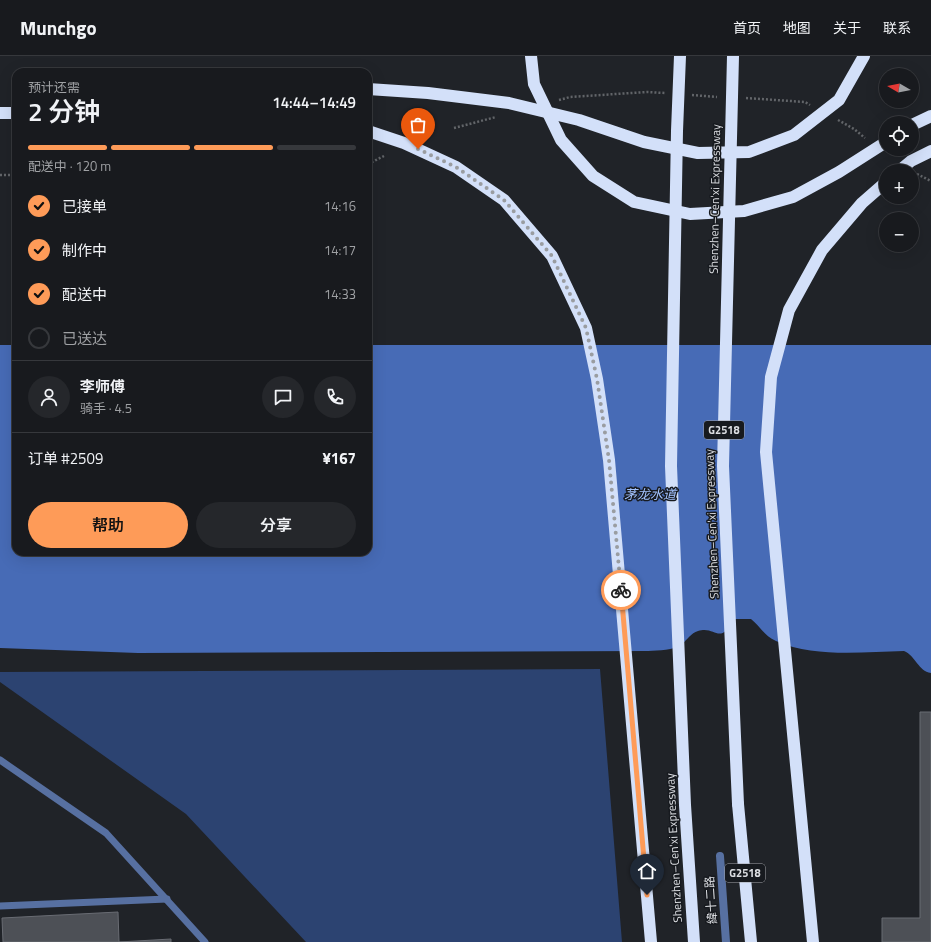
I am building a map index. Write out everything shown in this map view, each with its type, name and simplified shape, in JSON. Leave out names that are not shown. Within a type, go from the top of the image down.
[{"type":"highway","points":[[531,56],[534,84],[561,140],[593,176],[634,202],[690,214],[744,212],[793,197],[839,172],[879,146]]},
{"type":"highway","name":"Shenzhen–Cen'xi Expressway","points":[[680,56],[676,139],[671,466],[685,805],[694,942]]},
{"type":"highway","name":"Shenzhen–Cen'xi Expressway","points":[[733,56],[723,466],[738,804],[751,942]]},
{"type":"highway","points":[[372,89],[428,93],[509,104],[579,120],[644,142],[698,153],[749,152],[794,135],[839,100],[864,56]]},
{"type":"highway","points":[[0,113],[12,113]]},
{"type":"highway","points":[[919,122],[931,116]]},
{"type":"highway","points":[[372,132],[404,143],[456,167],[504,200],[552,256],[586,328],[597,379],[609,460],[651,942]]},
{"type":"highway","points":[[907,164],[931,150]]},
{"type":"highway","points":[[813,942],[766,452],[771,377],[789,310],[822,250],[862,203],[879,188]]},
{"type":"street","name":"緯十二路","points":[[720,856],[726,942]]},
{"type":"lane","points":[[0,760],[106,833],[205,942]]},
{"type":"lane","points":[[0,906],[167,899]]},
{"type":"path","points":[[372,162],[384,156]]},
{"type":"path","points":[[0,174],[12,175]]},
{"type":"path","points":[[919,175],[931,181]]},
{"type":"shaded area","points":[[600,669],[622,942],[306,942],[186,814],[0,682],[0,672]]},
{"type":"water","name":"茅龙水道","points":[[0,345],[12,345],[12,556],[372,556],[372,345],[931,345],[931,673],[923,669],[908,653],[904,651],[839,653],[807,650],[791,646],[772,639],[765,634],[751,619],[734,619],[725,632],[721,634],[704,630],[698,631],[691,635],[682,644],[674,648],[648,651],[138,653],[0,648]]},
{"type":"building","points":[[920,712],[931,712],[931,942],[882,942],[882,918],[920,918]]},
{"type":"building","points":[[118,912],[119,942],[3,942],[2,918]]},
{"type":"building","points":[[171,939],[171,942],[119,942]]},
{"type":"way so far","points":[[418,149],[456,167],[504,200],[552,256],[586,328],[597,379],[609,460],[621,590]]},
{"type":"route","points":[[621,590],[647,895]]}]
